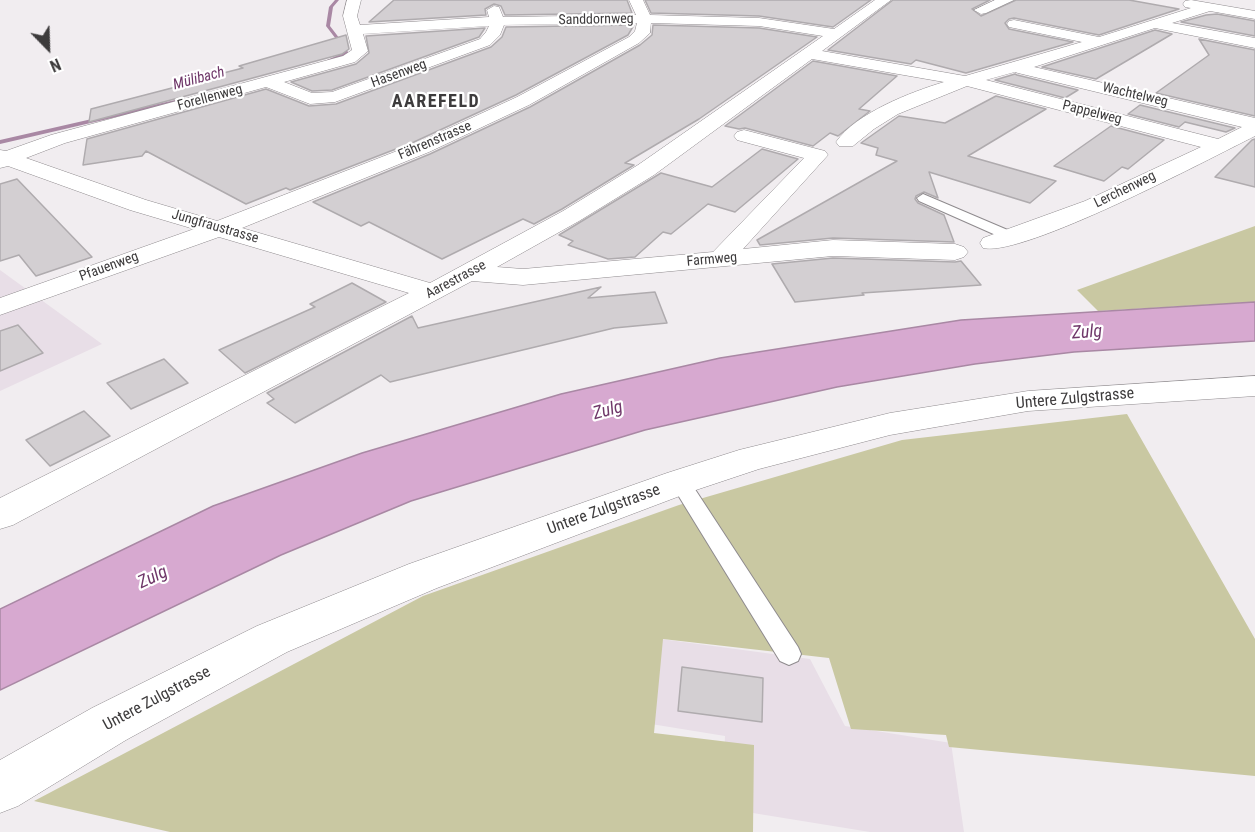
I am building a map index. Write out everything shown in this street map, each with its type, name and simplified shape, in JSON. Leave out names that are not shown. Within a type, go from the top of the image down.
[{"type":"street","name":"Forellenweg","points":[[2,159],[51,141],[341,63],[360,51],[350,16],[354,0]]},
{"type":"street","points":[[494,0],[498,21]]},
{"type":"street","points":[[636,0],[645,19]]},
{"type":"street","name":"Aarestrasse","points":[[0,515],[469,273],[571,216],[646,170],[881,0]]},
{"type":"street","points":[[981,10],[1007,0]]},
{"type":"street","points":[[1178,2],[1255,15]]},
{"type":"street","name":"Pappelweg","points":[[846,142],[890,110],[967,81],[1210,7]]},
{"type":"street","name":"Sanddornweg","points":[[355,30],[498,21],[770,17],[837,34]]},
{"type":"street","name":"Fährenstrasse","points":[[219,228],[422,148],[501,112],[624,47],[642,33],[645,19]]},
{"type":"street","name":"Hasenweg","points":[[268,82],[302,98],[317,100],[335,97],[477,46],[494,33],[498,21]]},
{"type":"street","name":"Pappelweg","points":[[1014,24],[1099,42]]},
{"type":"street","points":[[1155,24],[1255,43]]},
{"type":"street","name":"Pappelweg","points":[[809,54],[967,81],[1218,145]]},
{"type":"street","name":"Wachtelweg","points":[[1016,67],[1252,131]]},
{"type":"street","name":"Lerchenweg","points":[[1002,240],[1071,216],[1252,131]]},
{"type":"street","points":[[720,259],[818,154],[744,136]]},
{"type":"street","name":"Jungfraustrasse","points":[[2,159],[128,201],[432,292]]},
{"type":"street","name":"Pfauenweg","points":[[0,307],[219,228]]},
{"type":"street","name":"Farmweg","points":[[469,273],[513,278],[833,248],[955,252]]},
{"type":"street","name":"Untere Zulgstrasse","points":[[0,788],[109,724],[272,639],[423,576],[751,459],[890,424],[1028,402],[1255,386]]},
{"type":"lane","points":[[923,198],[1002,240]]},
{"type":"lane","points":[[680,483],[789,654]]},
{"type":"shaded area","points":[[0,270],[102,344],[0,391]]},
{"type":"shaded area","points":[[661,639],[810,659],[845,726],[951,743],[964,832],[870,832],[722,808],[725,736],[651,724]]},
{"type":"green space","points":[[1255,226],[1255,302],[1098,311],[1077,290]]},
{"type":"green space","points":[[1127,414],[1255,639],[1255,776],[949,747],[946,735],[851,729],[829,658],[663,639],[654,733],[754,745],[753,832],[170,832],[34,801],[423,596],[679,505],[902,440]]},
{"type":"water","name":"Zulg","points":[[1255,302],[1255,341],[1074,352],[975,364],[837,387],[645,430],[411,501],[281,555],[0,690],[0,609],[213,506],[362,453],[561,394],[720,358],[961,320]]},
{"type":"building","points":[[394,0],[627,0],[632,13],[505,15],[501,6],[494,4],[485,9],[486,15],[369,22]]},
{"type":"building","points":[[645,0],[871,0],[833,27],[759,16],[651,13]]},
{"type":"building","points":[[893,0],[990,0],[972,9],[981,16],[1016,0],[1129,0],[1179,9],[1099,35],[1014,18],[1009,19],[1005,23],[1009,29],[1073,42],[966,73],[916,60],[911,64],[828,50]]},
{"type":"building","points":[[1217,14],[1255,21],[1255,36],[1181,22]]},
{"type":"building","points":[[634,25],[628,35],[516,95],[414,142],[290,190],[286,188],[246,204],[146,151],[142,156],[83,165],[87,139],[266,89],[309,106],[336,104],[491,47],[502,37],[506,27]]},
{"type":"building","points":[[653,25],[759,28],[817,37],[699,119],[625,163],[634,165],[562,209],[534,224],[523,219],[442,259],[369,222],[361,226],[313,202],[430,154],[530,107],[640,45],[652,35]]},
{"type":"building","points":[[485,28],[479,37],[332,90],[312,91],[291,82],[356,64],[369,53],[366,36]]},
{"type":"building","points":[[1155,30],[1172,34],[1096,79],[1042,67]]},
{"type":"building","points":[[346,35],[349,49],[342,54],[89,122],[91,109],[195,82],[192,81],[243,68],[239,66]]},
{"type":"building","points":[[1199,39],[1255,50],[1255,116],[1156,93],[1209,55]]},
{"type":"building","points":[[813,61],[897,76],[859,109],[870,111],[838,136],[830,133],[813,146],[745,128],[725,126]]},
{"type":"building","points":[[1015,74],[1078,90],[1065,98],[995,80]]},
{"type":"building","points":[[996,96],[1046,109],[968,156],[1056,181],[1030,203],[929,172],[938,198],[924,192],[915,199],[918,203],[944,215],[954,242],[833,238],[760,245],[757,240],[897,161],[876,155],[878,148],[861,143],[899,116],[945,123]]},
{"type":"building","points":[[1140,105],[1235,128],[1226,132],[1185,122],[1179,127],[1128,114]]},
{"type":"building","points":[[1111,126],[1164,140],[1128,169],[1122,167],[1104,181],[1054,166]]},
{"type":"building","points":[[1255,139],[1255,187],[1215,177],[1252,140]]},
{"type":"building","points":[[762,149],[798,159],[735,212],[708,204],[671,234],[663,232],[635,257],[608,259],[568,245],[573,241],[559,235],[661,173],[712,187]]},
{"type":"building","points":[[17,179],[92,257],[36,276],[19,255],[0,261],[0,184]]},
{"type":"building","points":[[833,258],[961,261],[981,285],[862,293],[864,295],[795,302],[772,264]]},
{"type":"building","points":[[352,283],[386,302],[245,373],[219,350],[315,307],[310,304]]},
{"type":"building","points":[[601,287],[588,298],[655,292],[667,323],[614,328],[390,382],[381,375],[295,423],[267,403],[274,399],[267,393],[412,316],[418,328]]},
{"type":"building","points":[[18,325],[43,353],[0,371],[0,331]]},
{"type":"building","points":[[164,359],[188,383],[131,409],[107,383]]},
{"type":"building","points":[[84,411],[110,436],[50,466],[26,440]]},
{"type":"building","points":[[682,667],[763,678],[762,722],[678,711]]},
{"type":"waterway","name":"Mülibach","points":[[329,61],[346,54],[328,26],[331,7],[337,0]]},
{"type":"waterway","name":"Mülibach","points":[[0,142],[175,102]]},
{"type":"district","name":"AAREFELD","points":[[436,102]]}]
